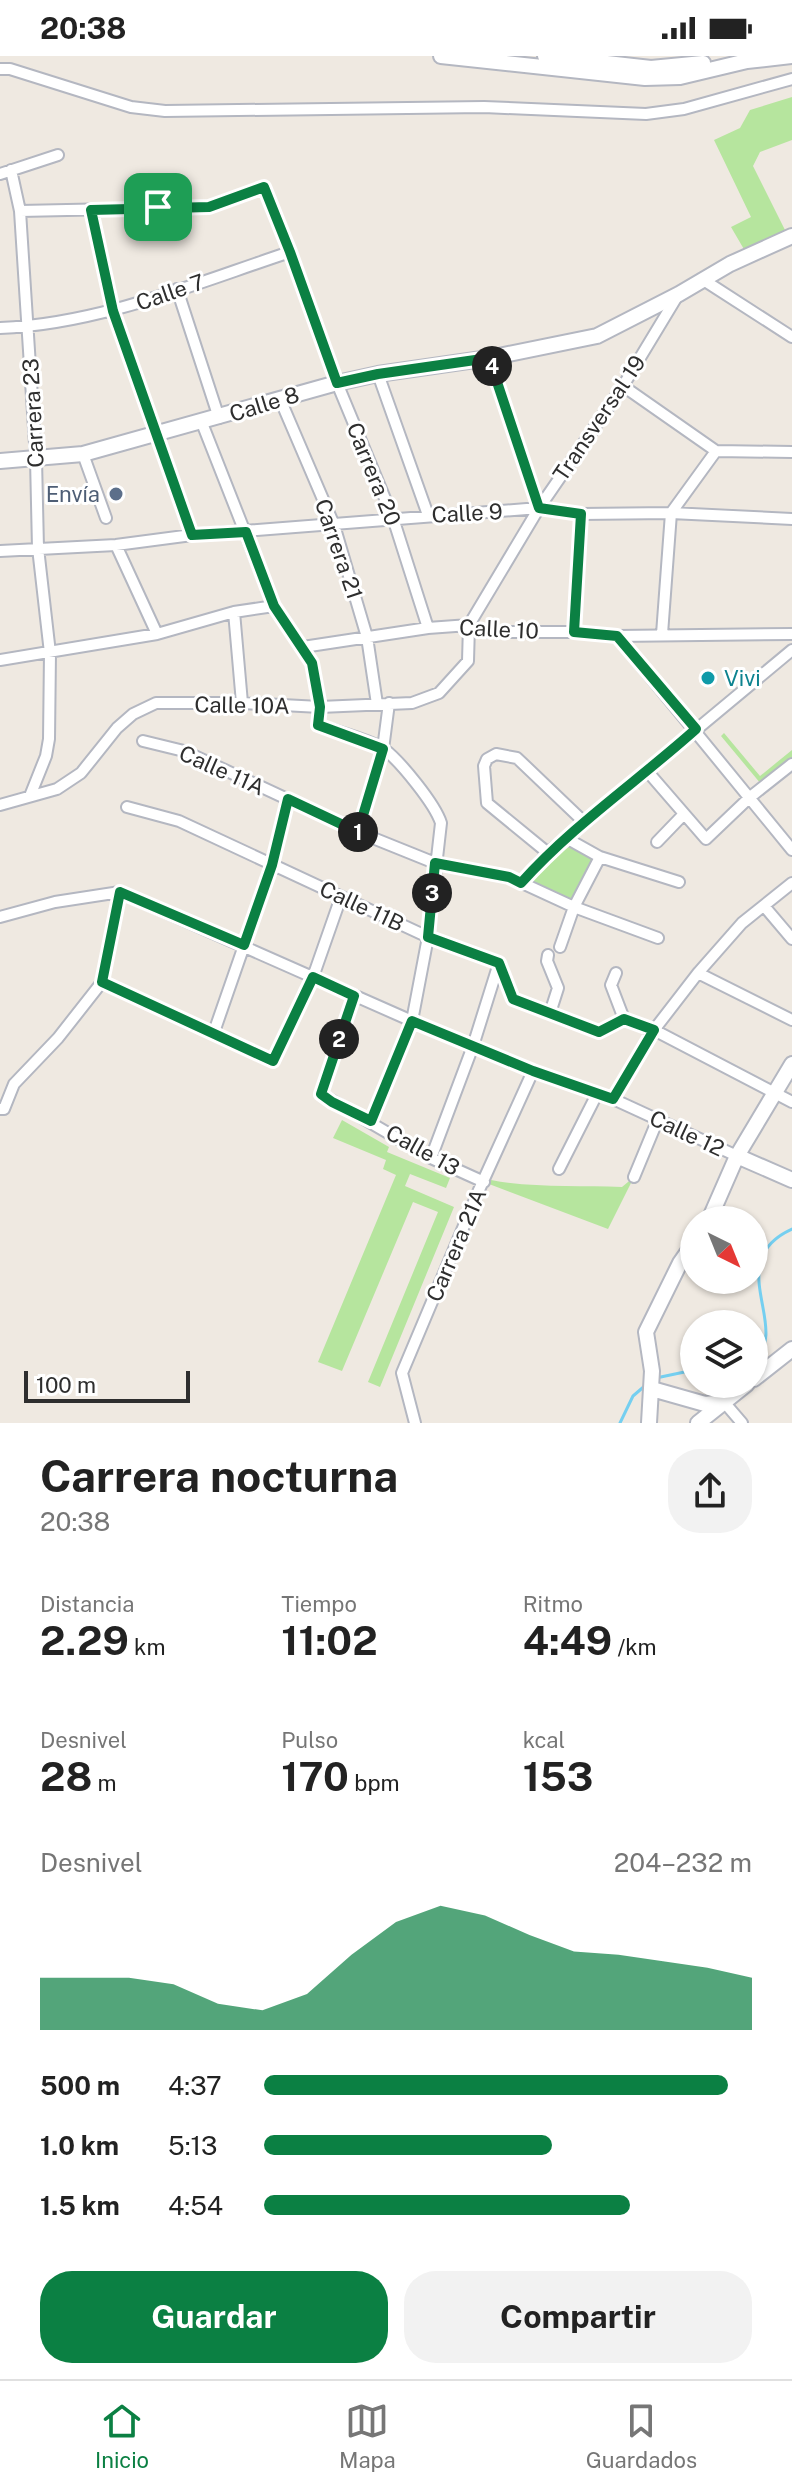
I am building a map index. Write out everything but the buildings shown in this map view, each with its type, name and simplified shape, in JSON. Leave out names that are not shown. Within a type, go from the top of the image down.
[{"type":"street","points":[[441,56],[645,78],[680,77],[756,59],[792,56]]},
{"type":"street","points":[[545,56],[651,68],[686,66],[726,56]]},
{"type":"street","points":[[0,69],[10,69],[131,107],[165,111],[484,107],[646,114],[684,109],[792,79]]},
{"type":"street","points":[[6,172],[58,155]]},
{"type":"street","name":"Carrera 23","points":[[6,172],[20,211],[29,327],[38,548],[50,653],[49,739],[46,756],[30,796]]},
{"type":"street","name":"Carrera 20","points":[[91,210],[209,207],[264,187],[337,383],[393,518],[428,628]]},
{"type":"street","points":[[20,211],[91,210],[113,311],[192,535]]},
{"type":"street","name":"Calle 8","points":[[0,461],[83,454],[337,383],[489,358],[597,336],[702,279],[791,238]]},
{"type":"street","name":"Calle 7","points":[[0,328],[29,327],[113,311],[290,252]]},
{"type":"street","points":[[702,279],[792,337]]},
{"type":"street","points":[[177,289],[219,418]]},
{"type":"street","name":"Transversal 19","points":[[469,625],[539,508],[623,386],[679,294]]},
{"type":"street","points":[[489,358],[539,508]]},
{"type":"street","points":[[378,374],[428,515]]},
{"type":"street","points":[[623,386],[716,451],[792,452]]},
{"type":"street","name":"Carrera 21","points":[[280,399],[334,525],[383,704],[383,749],[358,832]]},
{"type":"street","points":[[202,423],[274,606],[312,663],[320,707],[318,725],[383,749],[426,795],[441,823],[428,937],[412,1021],[371,1121]]},
{"type":"street","points":[[662,634],[671,513],[716,451]]},
{"type":"street","points":[[83,454],[106,518]]},
{"type":"street","name":"Calle 9","points":[[0,551],[116,545],[192,535],[539,508],[581,514],[671,513],[792,519]]},
{"type":"street","points":[[574,632],[581,514]]},
{"type":"street","points":[[116,545],[157,634]]},
{"type":"street","points":[[0,660],[157,634],[234,612],[274,606]]},
{"type":"street","points":[[234,612],[242,703]]},
{"type":"street","name":"Calle 10","points":[[303,647],[428,628],[469,625],[484,632],[574,632],[617,636],[792,634]]},
{"type":"street","name":"Calle 10A","points":[[0,805],[57,789],[81,773],[117,728],[133,714],[156,703],[320,707],[412,703],[439,693],[468,661],[469,625]]},
{"type":"street","points":[[617,636],[792,850]]},
{"type":"street","points":[[521,883],[548,853],[584,822],[792,650]]},
{"type":"street","name":"Calle 11A","points":[[143,741],[184,751],[358,832],[435,863],[509,877],[574,907],[658,938]]},
{"type":"street","points":[[548,853],[487,803],[484,766],[487,759],[496,754],[517,758],[584,822]]},
{"type":"street","points":[[648,772],[706,839],[749,798],[792,764]]},
{"type":"street","points":[[214,1032],[272,865],[288,799]]},
{"type":"street","name":"Calle 11B","points":[[127,807],[179,821],[428,937],[499,963]]},
{"type":"street","points":[[657,842],[683,815]]},
{"type":"street","points":[[566,838],[600,857],[679,882]]},
{"type":"street","points":[[560,947],[574,907],[600,857]]},
{"type":"street","points":[[613,1099],[654,1030],[698,973],[742,923],[792,883]]},
{"type":"street","points":[[0,917],[55,902],[120,892],[102,982],[58,1038],[14,1084],[2,1109]]},
{"type":"street","name":"Calle 12","points":[[120,892],[412,1021],[533,1071],[613,1099],[792,1180]]},
{"type":"street","points":[[102,982],[273,1061],[313,977],[341,897]]},
{"type":"street","points":[[764,906],[792,939]]},
{"type":"street","points":[[548,955],[547,961],[558,988],[550,1013]]},
{"type":"street","points":[[499,963],[513,999],[599,1032],[624,1019],[654,1030],[792,1102]]},
{"type":"street","points":[[431,1158],[473,1046],[499,963]]},
{"type":"street","points":[[616,973],[611,985],[624,1019]]},
{"type":"street","points":[[698,973],[792,1020]]},
{"type":"street","name":"Calle 13","points":[[354,996],[321,1094],[431,1158],[484,1182]]},
{"type":"street","points":[[715,1206],[737,1156],[792,1064]]},
{"type":"street","name":"Carrera 21A","points":[[415,1423],[402,1373],[533,1071]]},
{"type":"street","points":[[559,1169],[597,1094]]},
{"type":"street","points":[[634,1177],[658,1119]]},
{"type":"street","points":[[649,1423],[652,1371],[646,1332],[680,1263]]},
{"type":"street","points":[[768,1368],[792,1349]]},
{"type":"street","points":[[652,1389],[705,1404],[724,1402]]},
{"type":"street","points":[[698,1423],[729,1398]]},
{"type":"street","points":[[724,1402],[742,1423]]},
{"type":"green space","points":[[792,97],[792,140],[760,152],[753,166],[786,232],[745,251],[731,227],[751,217],[714,140],[740,128],[750,110]]},
{"type":"green space","points":[[724,733],[760,776],[792,750],[792,758],[761,784],[721,736]]},
{"type":"green space","points":[[566,838],[600,857],[574,907],[521,883]]},
{"type":"green space","points":[[342,1120],[389,1147],[387,1152],[450,1178],[446,1188],[410,1174],[405,1186],[454,1207],[380,1387],[368,1382],[438,1212],[413,1202],[342,1371],[318,1362],[396,1175],[383,1169],[386,1160],[333,1138]]},
{"type":"green space","points":[[634,1177],[608,1229],[489,1184],[491,1180],[539,1185],[622,1187]]},
{"type":"waterway","points":[[764,1310],[759,1276],[761,1259],[772,1243],[792,1229]]},
{"type":"waterway","points":[[656,1378],[680,1373]]},
{"type":"waterway","points":[[620,1423],[633,1396],[647,1384]]},
{"type":"place","name":"Envía","points":[[116,494]]},
{"type":"place","name":"Vivi","points":[[708,678]]},
{"type":"route","points":[[264,187],[337,383],[489,358],[539,508],[581,514],[574,632],[617,636],[696,729],[548,853],[521,883],[509,877],[435,863],[428,937],[499,963],[513,999],[599,1032],[624,1019],[654,1030],[613,1099],[533,1071],[412,1021],[371,1121],[321,1094],[354,996],[313,977],[273,1061],[102,982],[120,892],[244,945],[272,865],[288,799],[358,832],[383,749],[318,725],[320,707],[312,663],[274,606],[246,532],[192,535],[113,311],[91,210],[158,207],[209,207],[264,187]]}]
